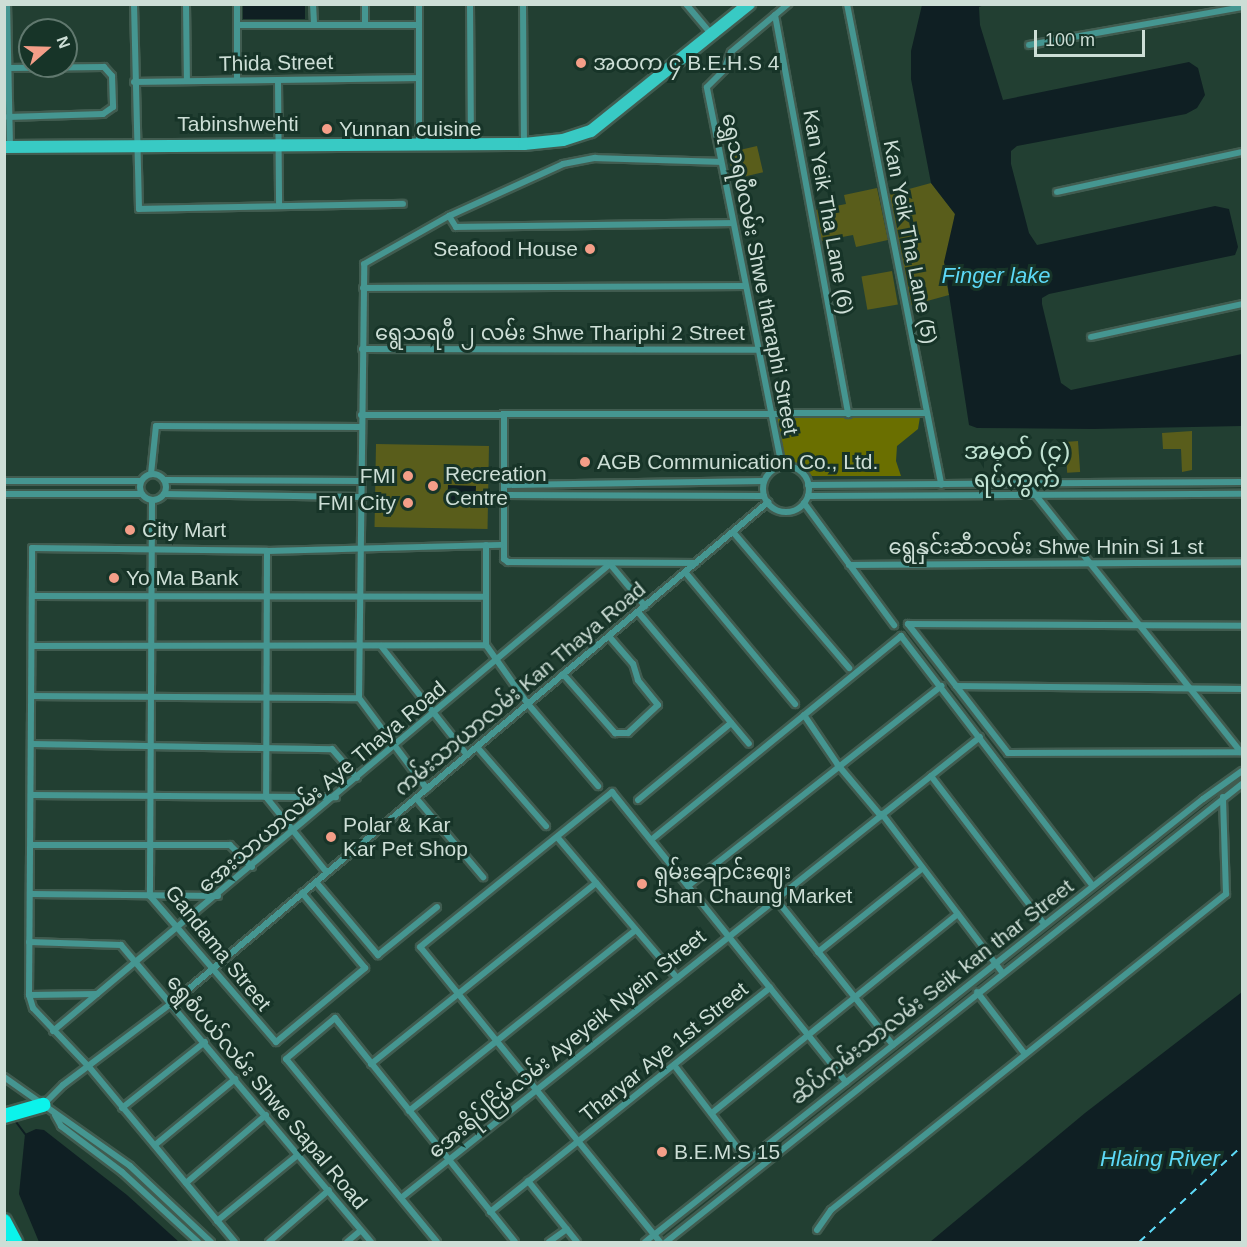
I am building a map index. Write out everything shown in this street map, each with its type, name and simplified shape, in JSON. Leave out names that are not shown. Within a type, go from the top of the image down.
[{"type":"main road","name":"Tabinshwehti","points":[[7,147],[135,143],[524,144],[563,140],[591,131],[749,4]]},
{"type":"main road","points":[[4,1116],[43,1105]]},
{"type":"main road","points":[[4,1221],[15,1242]]},
{"type":"street","points":[[7,4],[7,147]]},
{"type":"street","points":[[134,4],[135,143],[139,208],[403,204]]},
{"type":"street","points":[[186,4],[187,81]]},
{"type":"street","points":[[237,4],[237,80]]},
{"type":"street","points":[[313,4],[314,24]]},
{"type":"street","points":[[365,4],[365,24]]},
{"type":"street","points":[[419,4],[419,144]]},
{"type":"street","points":[[470,4],[471,144]]},
{"type":"street","points":[[523,4],[524,144]]},
{"type":"street","points":[[686,4],[712,35]]},
{"type":"street","points":[[775,15],[788,4]]},
{"type":"street","name":"Kan Yeik Tha Lane (5)","points":[[847,4],[941,485]]},
{"type":"street","points":[[1029,45],[1242,7]]},
{"type":"street","name":"ရွှေသရဖီလမ်း Shwe tharaphi Street","points":[[775,15],[728,55],[724,70],[707,87],[769,413],[782,467]]},
{"type":"street","name":"Kan Yeik Tha Lane (6)","points":[[775,15],[848,414]]},
{"type":"street","points":[[237,25],[419,25]]},
{"type":"street","points":[[8,69],[104,67],[112,75],[113,106],[103,114],[8,117]]},
{"type":"street","name":"Thida Street","points":[[134,82],[419,78]]},
{"type":"street","points":[[278,80],[279,205]]},
{"type":"street","points":[[1058,192],[1242,152]]},
{"type":"street","points":[[427,789],[359,698],[364,264],[449,216],[563,164],[595,158],[722,162]]},
{"type":"street","points":[[449,216],[456,227],[733,223]]},
{"type":"street","points":[[363,288],[745,286]]},
{"type":"street","points":[[1090,336],[1242,304]]},
{"type":"street","name":"ရွေသရဖီ ၂ လမ်း Shwe Thariphi 2 Street","points":[[362,349],[757,350]]},
{"type":"street","points":[[361,414],[926,413]]},
{"type":"street","points":[[504,415],[504,495],[501,545],[508,562],[696,563]]},
{"type":"street","points":[[4,482],[141,481],[151,474],[156,426],[361,428]]},
{"type":"street","points":[[504,485],[764,482],[782,467],[800,471],[808,485],[808,496],[804,503],[783,512],[766,499],[504,495]]},
{"type":"street","points":[[151,474],[164,480],[361,481]]},
{"type":"street","points":[[164,480],[164,494]]},
{"type":"street","points":[[141,481],[141,494]]},
{"type":"street","points":[[764,482],[766,499]]},
{"type":"street","points":[[808,485],[1242,482]]},
{"type":"street","points":[[1026,483],[1242,753]]},
{"type":"street","points":[[4,494],[141,494],[152,501]]},
{"type":"street","points":[[152,501],[164,494],[360,497]]},
{"type":"street","points":[[808,496],[1242,494]]},
{"type":"street","name":"ကမ်းသာယာလမ်း Kan Thaya Road","points":[[43,1105],[212,970],[733,532],[766,499]]},
{"type":"street","points":[[152,501],[152,646]]},
{"type":"street","points":[[804,503],[894,625]]},
{"type":"street","points":[[733,532],[849,668]]},
{"type":"street","points":[[486,545],[486,645],[528,704],[598,786]]},
{"type":"street","points":[[235,1242],[89,1067],[33,1008],[29,995],[32,548],[267,551],[501,545]]},
{"type":"street","points":[[267,551],[266,797],[292,833],[327,873]]},
{"type":"street","name":"ရွေနှင်းဆီ၁လမ်း Shwe Hnin Si 1 st","points":[[849,565],[1242,562]]},
{"type":"street","points":[[610,564],[645,606]]},
{"type":"street","name":"အေးသာယာလမ်း Aye Thaya Road","points":[[53,1031],[219,896],[610,564]]},
{"type":"street","points":[[685,572],[795,704]]},
{"type":"street","points":[[32,596],[485,597]]},
{"type":"street","points":[[638,612],[749,744]]},
{"type":"street","points":[[1242,626],[908,624],[1008,753],[1242,753]]},
{"type":"street","points":[[564,674],[615,733],[628,733],[658,705],[638,680],[633,664],[609,636]]},
{"type":"street","points":[[651,840],[901,636],[1093,886]]},
{"type":"street","points":[[32,646],[486,645]]},
{"type":"street","name":"Gandama Street","points":[[152,646],[150,896],[276,1042],[365,968],[302,893]]},
{"type":"street","points":[[381,646],[467,755]]},
{"type":"street","points":[[688,886],[838,765],[941,686]]},
{"type":"street","points":[[956,686],[1242,688]]},
{"type":"street","points":[[32,696],[359,698]]},
{"type":"street","points":[[804,715],[838,765],[882,815],[1002,972]]},
{"type":"street","points":[[638,800],[731,723]]},
{"type":"street","name":"အေးရိပ်ငြိမ်လမ်း Ayeyeik Nyein Street","points":[[401,1198],[980,737]]},
{"type":"street","points":[[32,744],[332,749],[357,778]]},
{"type":"street","points":[[477,747],[546,826]]},
{"type":"street","name":"ဆိပ်ကမ်းသာလမ်း Seik kan thar Street","points":[[645,1242],[1044,924],[1242,771]]},
{"type":"street","points":[[931,776],[1044,924]]},
{"type":"street","name":"ဆိပ်ကမ်းသာလမ်း Seik kan thar Street","points":[[666,1242],[1002,972],[1242,784]]},
{"type":"street","points":[[660,1242],[420,947],[558,838],[612,792],[846,1082]]},
{"type":"street","points":[[32,795],[336,797]]},
{"type":"street","points":[[817,1230],[831,1210],[1226,894],[1223,797]]},
{"type":"street","points":[[416,798],[483,878]]},
{"type":"street","points":[[558,838],[677,978]]},
{"type":"street","points":[[31,845],[230,845],[252,867]]},
{"type":"street","points":[[818,951],[923,868]]},
{"type":"street","points":[[316,882],[378,955],[437,907]]},
{"type":"street","points":[[371,1064],[457,992],[596,883]]},
{"type":"street","points":[[31,894],[219,896]]},
{"type":"street","points":[[776,899],[893,1045]]},
{"type":"street","points":[[712,1113],[958,914]]},
{"type":"street","points":[[409,1111],[636,930]]},
{"type":"street","name":"ရွေစံပယ်လမ်း Shwe Sapal Road","points":[[29,942],[118,943],[138,963],[205,1042],[370,1242]]},
{"type":"street","name":"Tharyar Aye 1st Street","points":[[490,1212],[770,988]]},
{"type":"street","points":[[977,992],[1025,1054]]},
{"type":"street","points":[[29,995],[97,994]]},
{"type":"street","points":[[437,1242],[286,1059],[335,1018],[514,1242]]},
{"type":"street","points":[[122,1108],[205,1042]]},
{"type":"street","points":[[674,1065],[747,1160]]},
{"type":"street","points":[[4,1077],[130,1166],[211,1242]]},
{"type":"street","points":[[155,1146],[235,1079]]},
{"type":"street","points":[[55,1114],[61,1126],[122,1172],[198,1242]]},
{"type":"street","points":[[186,1183],[266,1115]]},
{"type":"street","points":[[217,1221],[299,1154]]},
{"type":"street","points":[[528,1181],[578,1242]]},
{"type":"street","points":[[268,1242],[329,1190]]},
{"type":"street","points":[[549,1242],[567,1229]]},
{"type":"street","points":[[347,1242],[360,1231]]},
{"type":"green space","points":[[757,146],[763,172],[734,179],[728,153]]},
{"type":"green space","points":[[931,183],[955,214],[946,279],[949,295],[909,306],[887,195]]},
{"type":"green space","points":[[877,188],[888,240],[856,247],[853,235],[821,241],[815,210],[846,204],[844,195]]},
{"type":"green space","points":[[892,271],[898,304],[867,310],[861,276]]},
{"type":"green space","points":[[1192,431],[1192,470],[1182,472],[1181,449],[1163,449],[1162,433]]},
{"type":"green space","points":[[1078,441],[1080,472],[1067,473],[1065,442]]},
{"type":"green space","name":"Recreation Centre","points":[[376,444],[489,446],[488,529],[375,527]]},
{"type":"shaded area","points":[[775,417],[920,417],[918,429],[897,446],[896,461],[901,476],[812,476],[800,466],[785,462]]},
{"type":"water","points":[[243,5],[305,5],[305,19],[243,19]]},
{"type":"water","name":"Finger lake","points":[[922,5],[984,5],[979,7],[980,25],[1003,100],[1189,62],[1198,68],[1205,95],[1197,108],[1186,114],[1017,146],[1011,151],[1011,164],[1029,233],[1037,245],[1215,206],[1229,209],[1238,247],[1235,255],[1049,294],[1042,298],[1042,304],[1061,383],[1071,390],[1242,354],[1242,426],[1093,429],[977,428],[969,425],[944,262],[955,214],[931,183],[911,79],[911,51]]},
{"type":"water","points":[[448,485],[476,486],[475,504],[447,503]]},
{"type":"water","name":"Hlaing River","points":[[1242,992],[1242,1242],[930,1242],[1085,1113]]},
{"type":"water","points":[[36,1129],[44,1130],[127,1195],[179,1242],[39,1242],[19,1194],[25,1134]]},
{"type":"waterway","points":[[13,1118],[25,1134]]},
{"type":"ferry route","points":[[1139,1242],[1242,1146]]},
{"type":"place","name":"အထက ၄ B.E.H.S 4","points":[[581,63]]},
{"type":"place","name":"Yunnan cuisine","points":[[327,129]]},
{"type":"place","name":"Seafood House","points":[[590,249]]},
{"type":"place","name":"AGB Communication Co., Ltd.","points":[[585,462]]},
{"type":"place","name":"FMI","points":[[408,476]]},
{"type":"place","name":"Recreation Centre","points":[[433,486]]},
{"type":"place","name":"FMI City","points":[[408,503]]},
{"type":"place","name":"City Mart","points":[[130,530]]},
{"type":"place","name":"Yo Ma Bank","points":[[114,578]]},
{"type":"place","name":"Polar & Kar Kar Pet Shop","points":[[331,837]]},
{"type":"place","name":"ရှမ်းချောင်းဈေး Shan Chaung Market","points":[[642,884]]},
{"type":"place","name":"B.E.M.S 15","points":[[662,1152]]},
{"type":"district","name":"အမှတ် (၄) ရပ်ကွက်","points":[[1017,465]]}]
